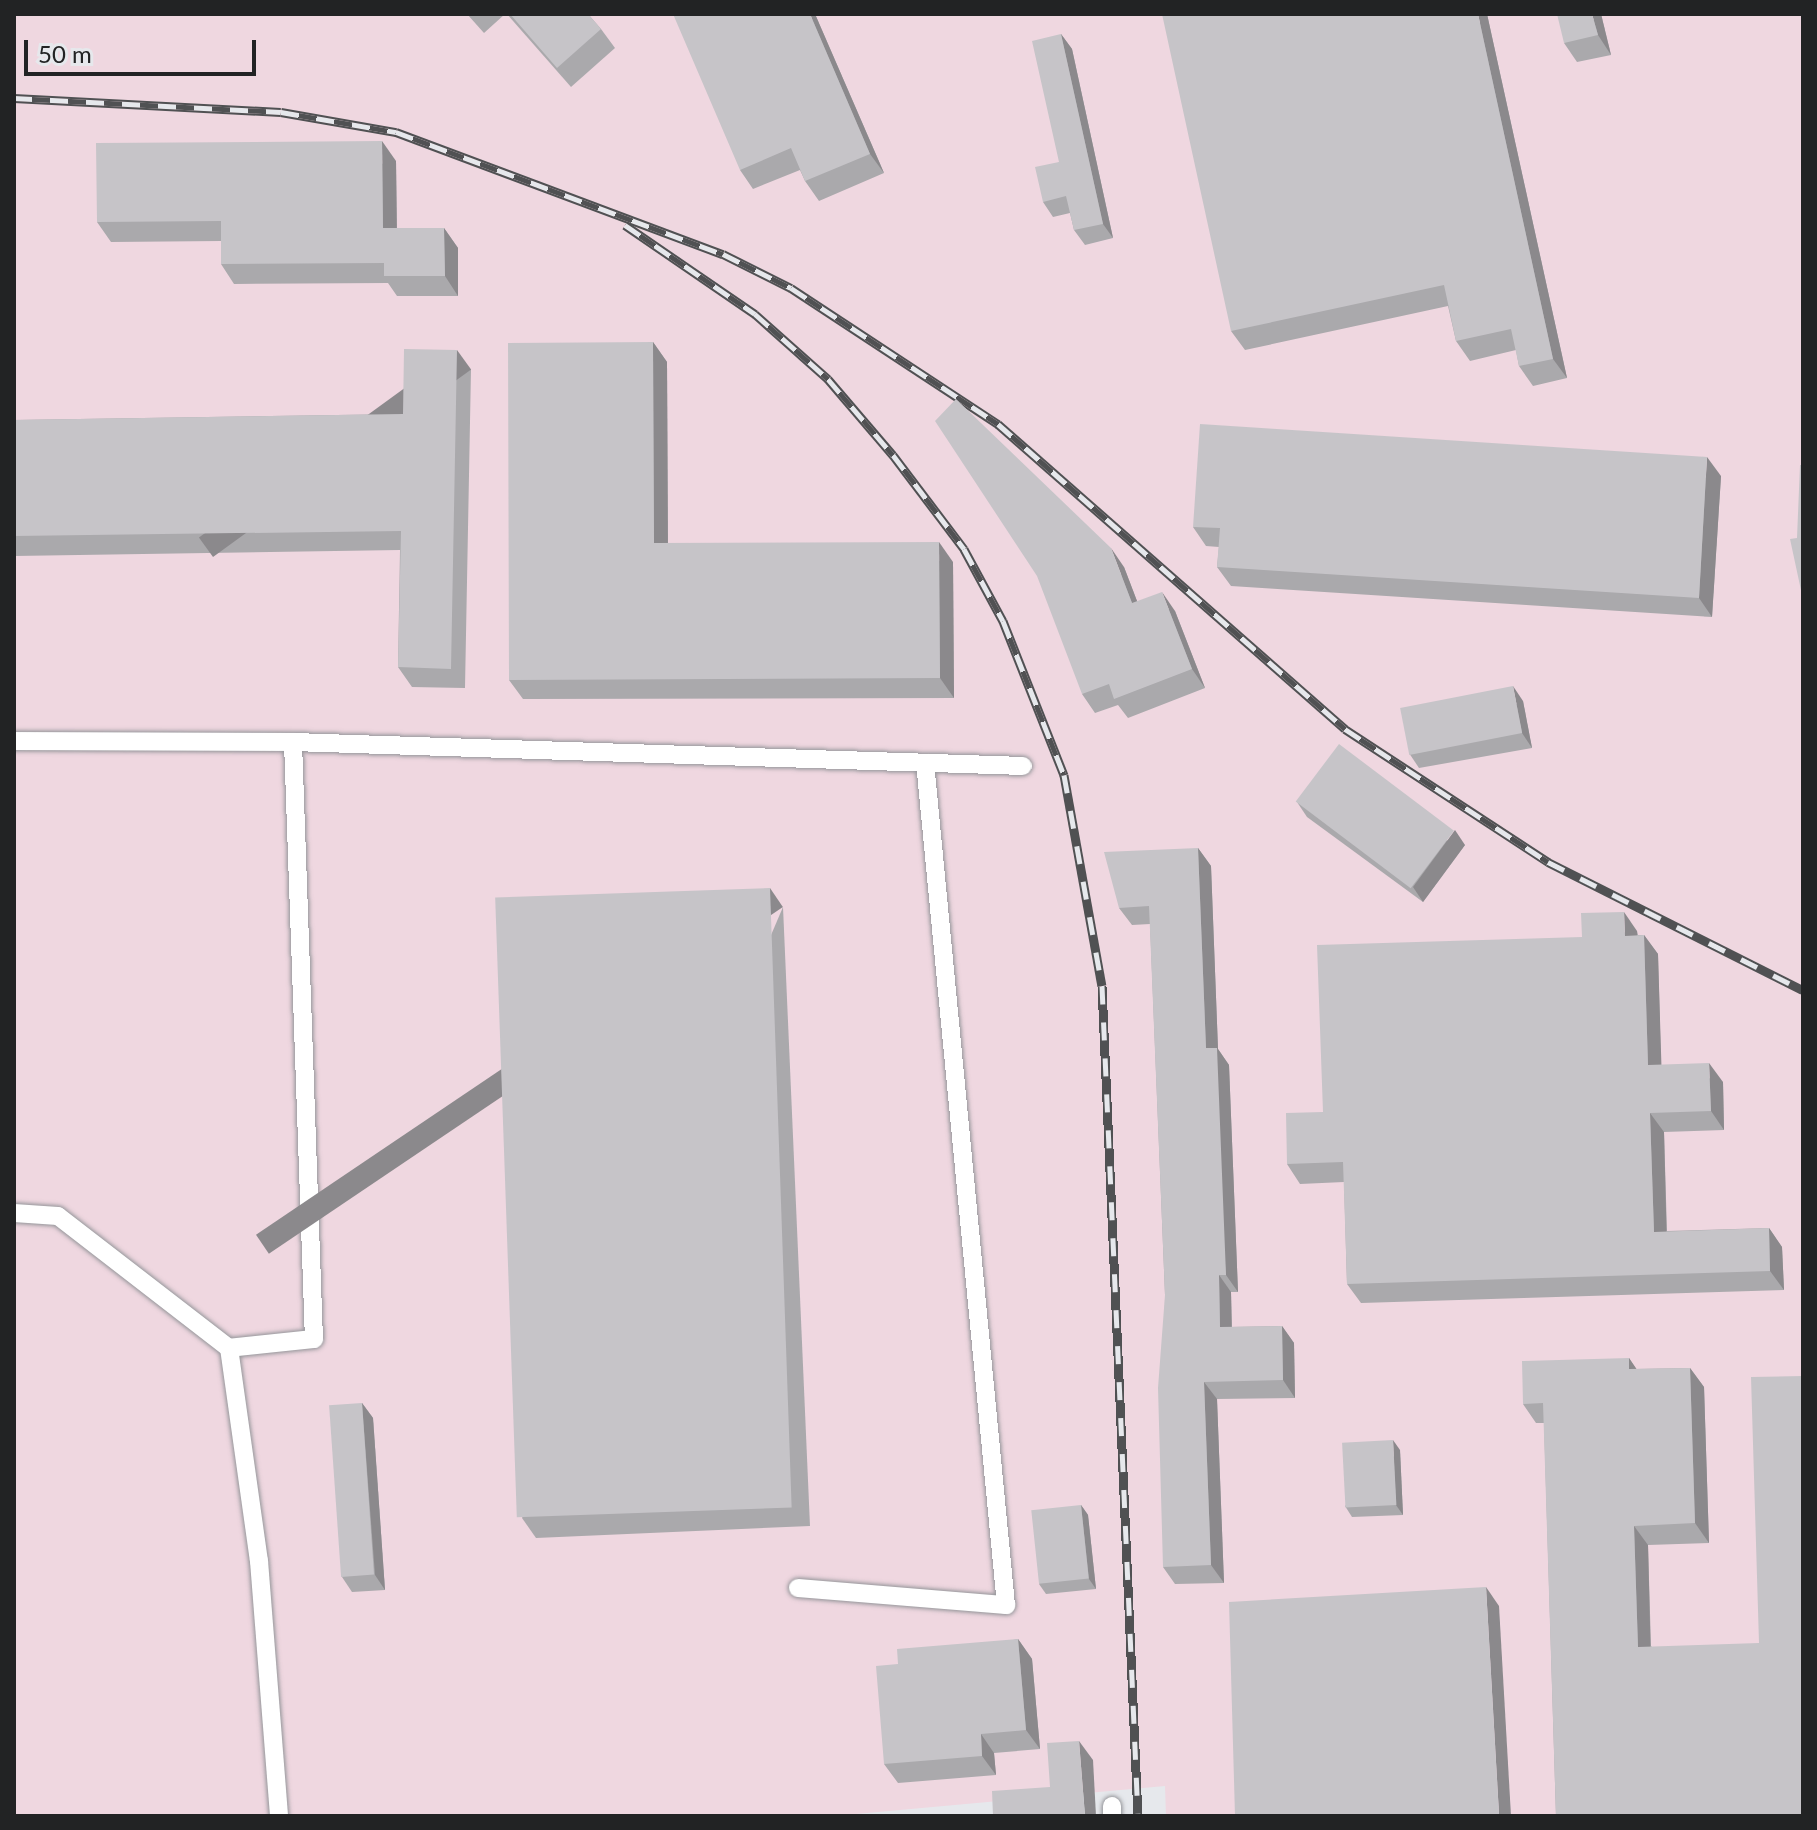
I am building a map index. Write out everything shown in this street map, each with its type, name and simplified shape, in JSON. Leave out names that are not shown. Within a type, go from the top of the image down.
[{"type":"lane","points":[[14,741],[293,742],[1023,766]]},
{"type":"lane","points":[[14,1213],[58,1216],[229,1348],[314,1339],[293,742]]},
{"type":"lane","points":[[798,1588],[1006,1605],[925,763]]},
{"type":"lane","points":[[229,1348],[259,1561],[279,1816]]},
{"type":"shaded area","points":[[14,14],[1803,14],[1803,1816],[1166,1816],[1165,1786],[834,1816],[14,1816]]},
{"type":"building","points":[[510,14],[588,14],[601,29],[557,68]]},
{"type":"building","points":[[673,14],[810,14],[870,154],[805,181],[791,148],[740,170]]},
{"type":"building","points":[[1162,14],[1478,14],[1553,359],[1519,366],[1511,329],[1456,341],[1444,285],[1231,331]]},
{"type":"building","points":[[1557,14],[1592,14],[1598,35],[1564,43]]},
{"type":"building","points":[[1061,34],[1103,224],[1074,230],[1066,196],[1043,202],[1035,167],[1059,162],[1032,41]]},
{"type":"building","points":[[382,141],[383,228],[444,228],[445,276],[384,276],[384,263],[221,264],[221,221],[97,222],[96,143]]},
{"type":"building","points":[[653,342],[654,543],[939,542],[940,678],[509,680],[508,343]]},
{"type":"building","points":[[404,349],[457,350],[451,669],[398,667],[401,531],[14,536],[14,420],[403,414]]},
{"type":"building","points":[[956,399],[1111,548],[1132,603],[1162,592],[1192,669],[1114,699],[1109,684],[1082,694],[1037,576],[935,421]]},
{"type":"building","points":[[1200,424],[1707,457],[1699,598],[1217,567],[1220,528],[1193,527]]},
{"type":"building","points":[[1800,465],[1803,465],[1802,595],[1790,539],[1797,538]]},
{"type":"building","points":[[1513,686],[1522,733],[1409,755],[1400,708]]},
{"type":"building","points":[[1339,744],[1454,831],[1411,888],[1296,802]]},
{"type":"building","points":[[1198,848],[1206,1048],[1217,1048],[1226,1275],[1219,1275],[1220,1327],[1282,1326],[1283,1380],[1204,1382],[1211,1565],[1163,1567],[1158,1388],[1165,1295],[1149,906],[1119,908],[1104,852]]},
{"type":"building","points":[[770,888],[792,1508],[517,1517],[495,898]]},
{"type":"building","points":[[1624,912],[1625,936],[1644,935],[1648,1065],[1709,1063],[1711,1111],[1650,1113],[1654,1232],[1769,1228],[1770,1271],[1347,1284],[1343,1162],[1287,1164],[1286,1113],[1323,1112],[1317,945],[1582,937],[1581,913]]},
{"type":"building","points":[[1629,1358],[1629,1369],[1690,1368],[1695,1523],[1634,1526],[1638,1647],[1759,1643],[1751,1377],[1803,1376],[1803,1816],[1556,1816],[1543,1403],[1523,1404],[1522,1361]]},
{"type":"building","points":[[362,1403],[374,1575],[341,1577],[329,1405]]},
{"type":"building","points":[[1393,1440],[1396,1505],[1345,1508],[1342,1443]]},
{"type":"building","points":[[1081,1505],[1089,1579],[1039,1584],[1031,1510]]},
{"type":"building","points":[[1486,1587],[1499,1814],[1235,1816],[1229,1602]]},
{"type":"building","points":[[1018,1639],[1026,1730],[981,1734],[982,1756],[884,1764],[876,1666],[898,1664],[897,1649]]},
{"type":"building","points":[[1079,1741],[1085,1816],[993,1816],[992,1791],[1050,1787],[1047,1743]]},
{"type":"railway","points":[[14,98],[281,112],[396,132],[723,254],[791,288],[998,424],[1345,729],[1548,862],[1803,990]]},
{"type":"railway","points":[[625,225],[755,314],[828,379],[893,455],[964,549],[1003,621],[1064,775],[1102,986],[1138,1816]]}]
